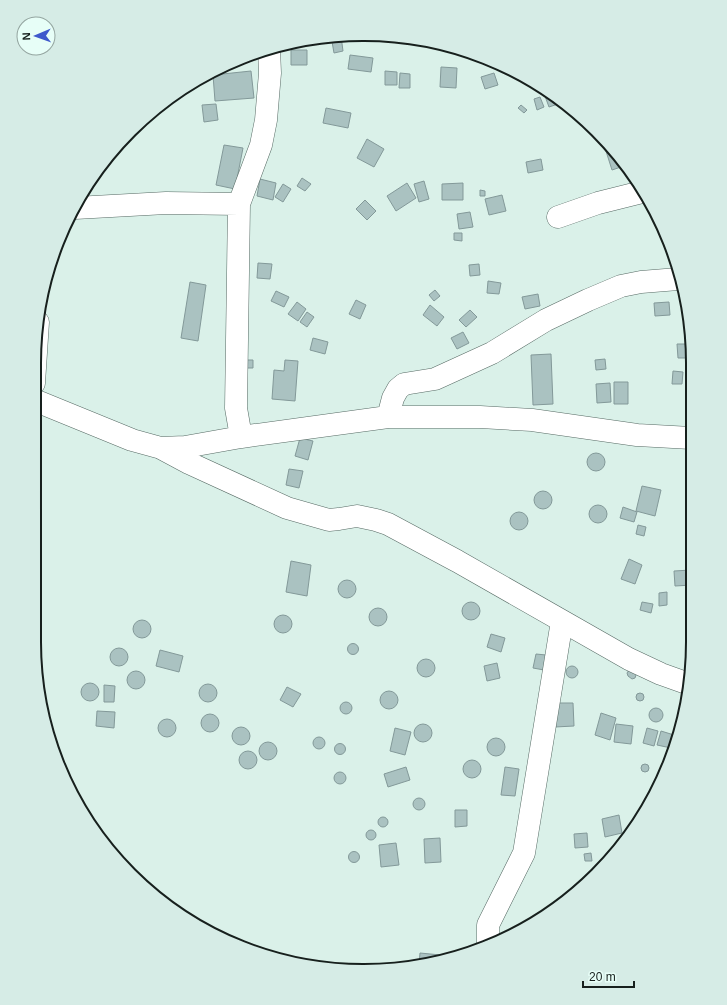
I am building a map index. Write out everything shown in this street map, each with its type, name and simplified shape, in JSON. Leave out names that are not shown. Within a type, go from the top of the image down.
[{"type":"street","points":[[241,436],[236,408],[239,204],[261,145],[266,120],[270,73],[269,55]]},
{"type":"street","points":[[558,217],[598,203],[638,193]]},
{"type":"street","points":[[81,208],[166,202],[239,204]]},
{"type":"street","points":[[388,417],[393,398],[398,389],[404,384],[435,379],[492,353],[546,320],[621,286],[641,282],[675,279]]},
{"type":"street","points":[[41,403],[132,440],[161,448],[189,463],[294,510],[330,520],[357,516],[388,524],[562,620],[629,659],[661,674],[683,682]]},
{"type":"street","points":[[161,448],[185,447],[241,436],[388,417],[480,417],[532,420],[637,435],[686,438]]},
{"type":"street","points":[[488,939],[488,925],[524,853],[562,620]]},
{"type":"building","points":[[342,42],[343,51],[334,53],[332,43]]},
{"type":"building","points":[[291,50],[307,50],[307,65],[291,65]]},
{"type":"building","points":[[350,55],[373,58],[371,72],[348,69]]},
{"type":"building","points":[[441,67],[457,68],[456,88],[440,87]]},
{"type":"building","points":[[251,71],[254,98],[215,101],[213,78],[221,74]]},
{"type":"building","points":[[385,71],[397,72],[397,85],[385,85]]},
{"type":"building","points":[[400,73],[410,74],[410,88],[399,88]]},
{"type":"building","points":[[494,73],[498,85],[485,89],[481,77]]},
{"type":"building","points":[[540,97],[544,107],[537,110],[534,99]]},
{"type":"building","points":[[545,97],[556,105],[549,107]]},
{"type":"building","points":[[216,104],[218,120],[204,122],[202,105]]},
{"type":"building","points":[[521,105],[527,110],[524,113],[518,108]]},
{"type":"building","points":[[326,108],[351,113],[348,128],[323,123]]},
{"type":"building","points":[[367,139],[384,149],[374,167],[357,158]]},
{"type":"building","points":[[224,145],[243,148],[235,189],[216,185]]},
{"type":"building","points":[[606,151],[619,168],[612,170]]},
{"type":"building","points":[[541,159],[543,170],[528,173],[526,162]]},
{"type":"building","points":[[302,178],[311,184],[305,191],[297,186]]},
{"type":"building","points":[[260,179],[276,183],[273,200],[257,196]]},
{"type":"building","points":[[424,181],[429,199],[419,202],[414,184]]},
{"type":"building","points":[[407,183],[416,198],[396,211],[387,196]]},
{"type":"building","points":[[463,183],[463,200],[442,200],[442,184]]},
{"type":"building","points":[[283,184],[291,189],[283,202],[275,197]]},
{"type":"building","points":[[480,190],[485,191],[485,196],[480,196]]},
{"type":"building","points":[[502,195],[506,211],[489,215],[485,199]]},
{"type":"building","points":[[365,200],[376,211],[367,220],[356,209]]},
{"type":"building","points":[[470,212],[473,227],[459,229],[457,214]]},
{"type":"building","points":[[454,233],[462,233],[462,241],[454,240]]},
{"type":"building","points":[[258,263],[272,264],[270,279],[257,278]]},
{"type":"building","points":[[479,264],[480,275],[470,276],[469,265]]},
{"type":"building","points":[[488,281],[501,283],[499,294],[487,293]]},
{"type":"building","points":[[190,282],[206,285],[198,341],[181,338]]},
{"type":"building","points":[[435,290],[440,296],[434,301],[429,295]]},
{"type":"building","points":[[276,291],[289,297],[284,307],[271,301]]},
{"type":"building","points":[[538,294],[540,306],[525,309],[522,297]]},
{"type":"building","points":[[356,300],[366,305],[360,319],[349,314]]},
{"type":"building","points":[[297,302],[306,309],[298,321],[288,314]]},
{"type":"building","points":[[669,302],[670,315],[655,316],[654,303]]},
{"type":"building","points":[[430,305],[444,317],[437,326],[423,315]]},
{"type":"building","points":[[470,310],[477,317],[466,327],[459,320]]},
{"type":"building","points":[[307,312],[314,317],[307,327],[300,322]]},
{"type":"building","points":[[463,332],[469,343],[457,349],[451,338]]},
{"type":"building","points":[[313,338],[328,342],[325,354],[310,350]]},
{"type":"building","points":[[677,344],[685,344],[686,358],[678,358]]},
{"type":"building","points":[[551,354],[553,404],[533,405],[531,355]]},
{"type":"building","points":[[605,359],[606,369],[596,370],[595,360]]},
{"type":"building","points":[[244,360],[253,360],[253,368],[244,368]]},
{"type":"building","points":[[285,360],[298,361],[295,401],[272,399],[274,370],[284,371]]},
{"type":"building","points":[[673,371],[683,372],[682,384],[672,384]]},
{"type":"building","points":[[614,382],[628,382],[628,404],[614,404]]},
{"type":"building","points":[[610,383],[611,402],[597,403],[596,384]]},
{"type":"building","points":[[300,438],[313,441],[308,460],[295,456]]},
{"type":"building","points":[[596,453],[602,456],[605,462],[602,468],[596,471],[590,468],[587,462],[590,456]]},
{"type":"building","points":[[289,469],[303,471],[299,488],[286,485]]},
{"type":"building","points":[[642,486],[661,490],[655,516],[636,511]]},
{"type":"building","points":[[543,491],[549,494],[552,500],[549,506],[543,509],[537,506],[534,500],[537,494]]},
{"type":"building","points":[[598,505],[604,508],[607,514],[604,520],[598,523],[592,520],[589,514],[592,508]]},
{"type":"building","points":[[623,507],[637,512],[634,522],[620,518]]},
{"type":"building","points":[[519,512],[525,515],[528,521],[525,527],[519,530],[513,527],[510,521],[513,515]]},
{"type":"building","points":[[638,525],[646,527],[644,536],[636,534]]},
{"type":"building","points":[[629,559],[642,565],[635,584],[621,579]]},
{"type":"building","points":[[291,561],[311,565],[307,596],[286,592]]},
{"type":"building","points":[[686,570],[686,585],[675,586],[674,571]]},
{"type":"building","points":[[347,580],[353,583],[356,589],[353,595],[347,598],[341,595],[338,589],[341,583]]},
{"type":"building","points":[[667,592],[667,605],[659,606],[659,593]]},
{"type":"building","points":[[471,602],[477,605],[480,611],[477,617],[471,620],[465,617],[462,611],[465,605]]},
{"type":"building","points":[[642,602],[653,604],[651,613],[640,610]]},
{"type":"building","points":[[378,608],[384,611],[387,617],[384,623],[378,626],[372,623],[369,617],[372,611]]},
{"type":"building","points":[[283,615],[289,618],[292,624],[289,630],[283,633],[277,630],[274,624],[277,618]]},
{"type":"building","points":[[142,620],[148,623],[151,629],[148,635],[142,638],[136,635],[133,629],[136,623]]},
{"type":"building","points":[[491,634],[505,638],[501,652],[487,647]]},
{"type":"building","points":[[351,644],[355,644],[357,645],[357,653],[351,654],[348,651],[348,647]]},
{"type":"building","points":[[119,648],[125,651],[128,657],[125,663],[119,666],[113,663],[110,657],[113,651]]},
{"type":"building","points":[[160,650],[183,656],[179,672],[156,666]]},
{"type":"building","points":[[536,654],[546,655],[544,670],[533,668]]},
{"type":"building","points":[[426,659],[432,662],[435,668],[432,674],[426,677],[420,674],[417,668],[420,662]]},
{"type":"building","points":[[497,663],[500,678],[487,681],[484,666]]},
{"type":"building","points":[[570,666],[574,666],[578,672],[574,678],[570,678],[566,674],[566,670]]},
{"type":"building","points":[[629,670],[637,672],[635,678],[632,679],[628,676],[627,673]]},
{"type":"building","points":[[136,671],[142,674],[145,680],[142,686],[136,689],[130,686],[127,680],[130,674]]},
{"type":"building","points":[[90,683],[96,686],[99,692],[96,698],[90,701],[84,698],[81,692],[84,686]]},
{"type":"building","points":[[208,684],[214,687],[217,693],[214,699],[208,702],[202,699],[199,693],[202,687]]},
{"type":"building","points":[[104,685],[115,686],[114,702],[104,702]]},
{"type":"building","points":[[287,687],[301,694],[293,707],[280,700]]},
{"type":"building","points":[[389,691],[395,694],[398,700],[395,706],[389,709],[383,706],[380,700],[383,694]]},
{"type":"building","points":[[638,693],[642,693],[644,697],[642,701],[638,701],[636,699],[636,695]]},
{"type":"building","points":[[346,702],[350,704],[352,708],[350,712],[346,714],[342,712],[340,708],[342,704]]},
{"type":"building","points":[[555,703],[573,703],[574,726],[555,727]]},
{"type":"building","points":[[656,708],[661,710],[663,715],[661,720],[656,722],[651,720],[649,715],[651,710]]},
{"type":"building","points":[[97,711],[115,712],[114,728],[96,726]]},
{"type":"building","points":[[601,713],[616,718],[610,740],[595,735]]},
{"type":"building","points":[[210,714],[216,717],[219,723],[216,729],[210,732],[204,729],[201,723],[204,717]]},
{"type":"building","points":[[167,719],[173,722],[176,728],[173,734],[167,737],[161,734],[158,728],[161,722]]},
{"type":"building","points":[[423,724],[429,727],[432,733],[429,739],[423,742],[417,739],[414,733],[417,727]]},
{"type":"building","points":[[616,724],[633,726],[631,744],[614,742]]},
{"type":"building","points":[[241,727],[247,730],[250,736],[247,742],[241,745],[235,742],[232,736],[235,730]]},
{"type":"building","points":[[395,728],[411,732],[405,755],[390,751]]},
{"type":"building","points":[[647,728],[658,731],[654,746],[643,743]]},
{"type":"building","points":[[661,731],[672,734],[668,747],[657,745]]},
{"type":"building","points":[[317,737],[321,737],[325,743],[321,749],[317,749],[313,745],[313,741]]},
{"type":"building","points":[[496,738],[502,741],[505,747],[502,753],[496,756],[490,753],[487,747],[490,741]]},
{"type":"building","points":[[268,742],[274,745],[277,751],[274,757],[268,760],[262,757],[259,751],[262,745]]},
{"type":"building","points":[[340,743],[344,745],[346,749],[344,753],[340,755],[336,753],[334,749],[336,745]]},
{"type":"building","points":[[248,751],[254,754],[257,760],[254,766],[248,769],[242,766],[239,760],[242,754]]},
{"type":"building","points":[[472,760],[478,763],[481,769],[478,775],[472,778],[466,775],[463,769],[466,763]]},
{"type":"building","points":[[643,764],[647,764],[649,768],[647,772],[643,772],[641,770],[641,766]]},
{"type":"building","points":[[406,767],[410,780],[388,787],[384,774]]},
{"type":"building","points":[[505,767],[519,769],[515,796],[501,795]]},
{"type":"building","points":[[338,772],[342,772],[346,778],[342,784],[338,784],[334,780],[334,776]]},
{"type":"building","points":[[421,798],[424,799],[424,809],[417,810],[414,809],[413,802],[414,799]]},
{"type":"building","points":[[455,810],[467,810],[467,826],[455,827]]},
{"type":"building","points":[[619,815],[622,833],[605,837],[602,819]]},
{"type":"building","points":[[381,817],[385,817],[387,818],[387,826],[381,827],[378,824],[378,820]]},
{"type":"building","points":[[369,830],[373,830],[375,831],[375,839],[369,840],[366,837],[366,833]]},
{"type":"building","points":[[587,833],[588,847],[575,848],[574,834]]},
{"type":"building","points":[[440,838],[441,862],[425,863],[424,839]]},
{"type":"building","points":[[396,843],[399,865],[381,867],[379,845]]},
{"type":"building","points":[[352,852],[356,852],[358,853],[358,861],[352,862],[349,859],[349,855]]},
{"type":"building","points":[[591,853],[592,861],[585,861],[584,854]]},
{"type":"building","points":[[420,953],[439,955],[426,958],[420,959]]}]
